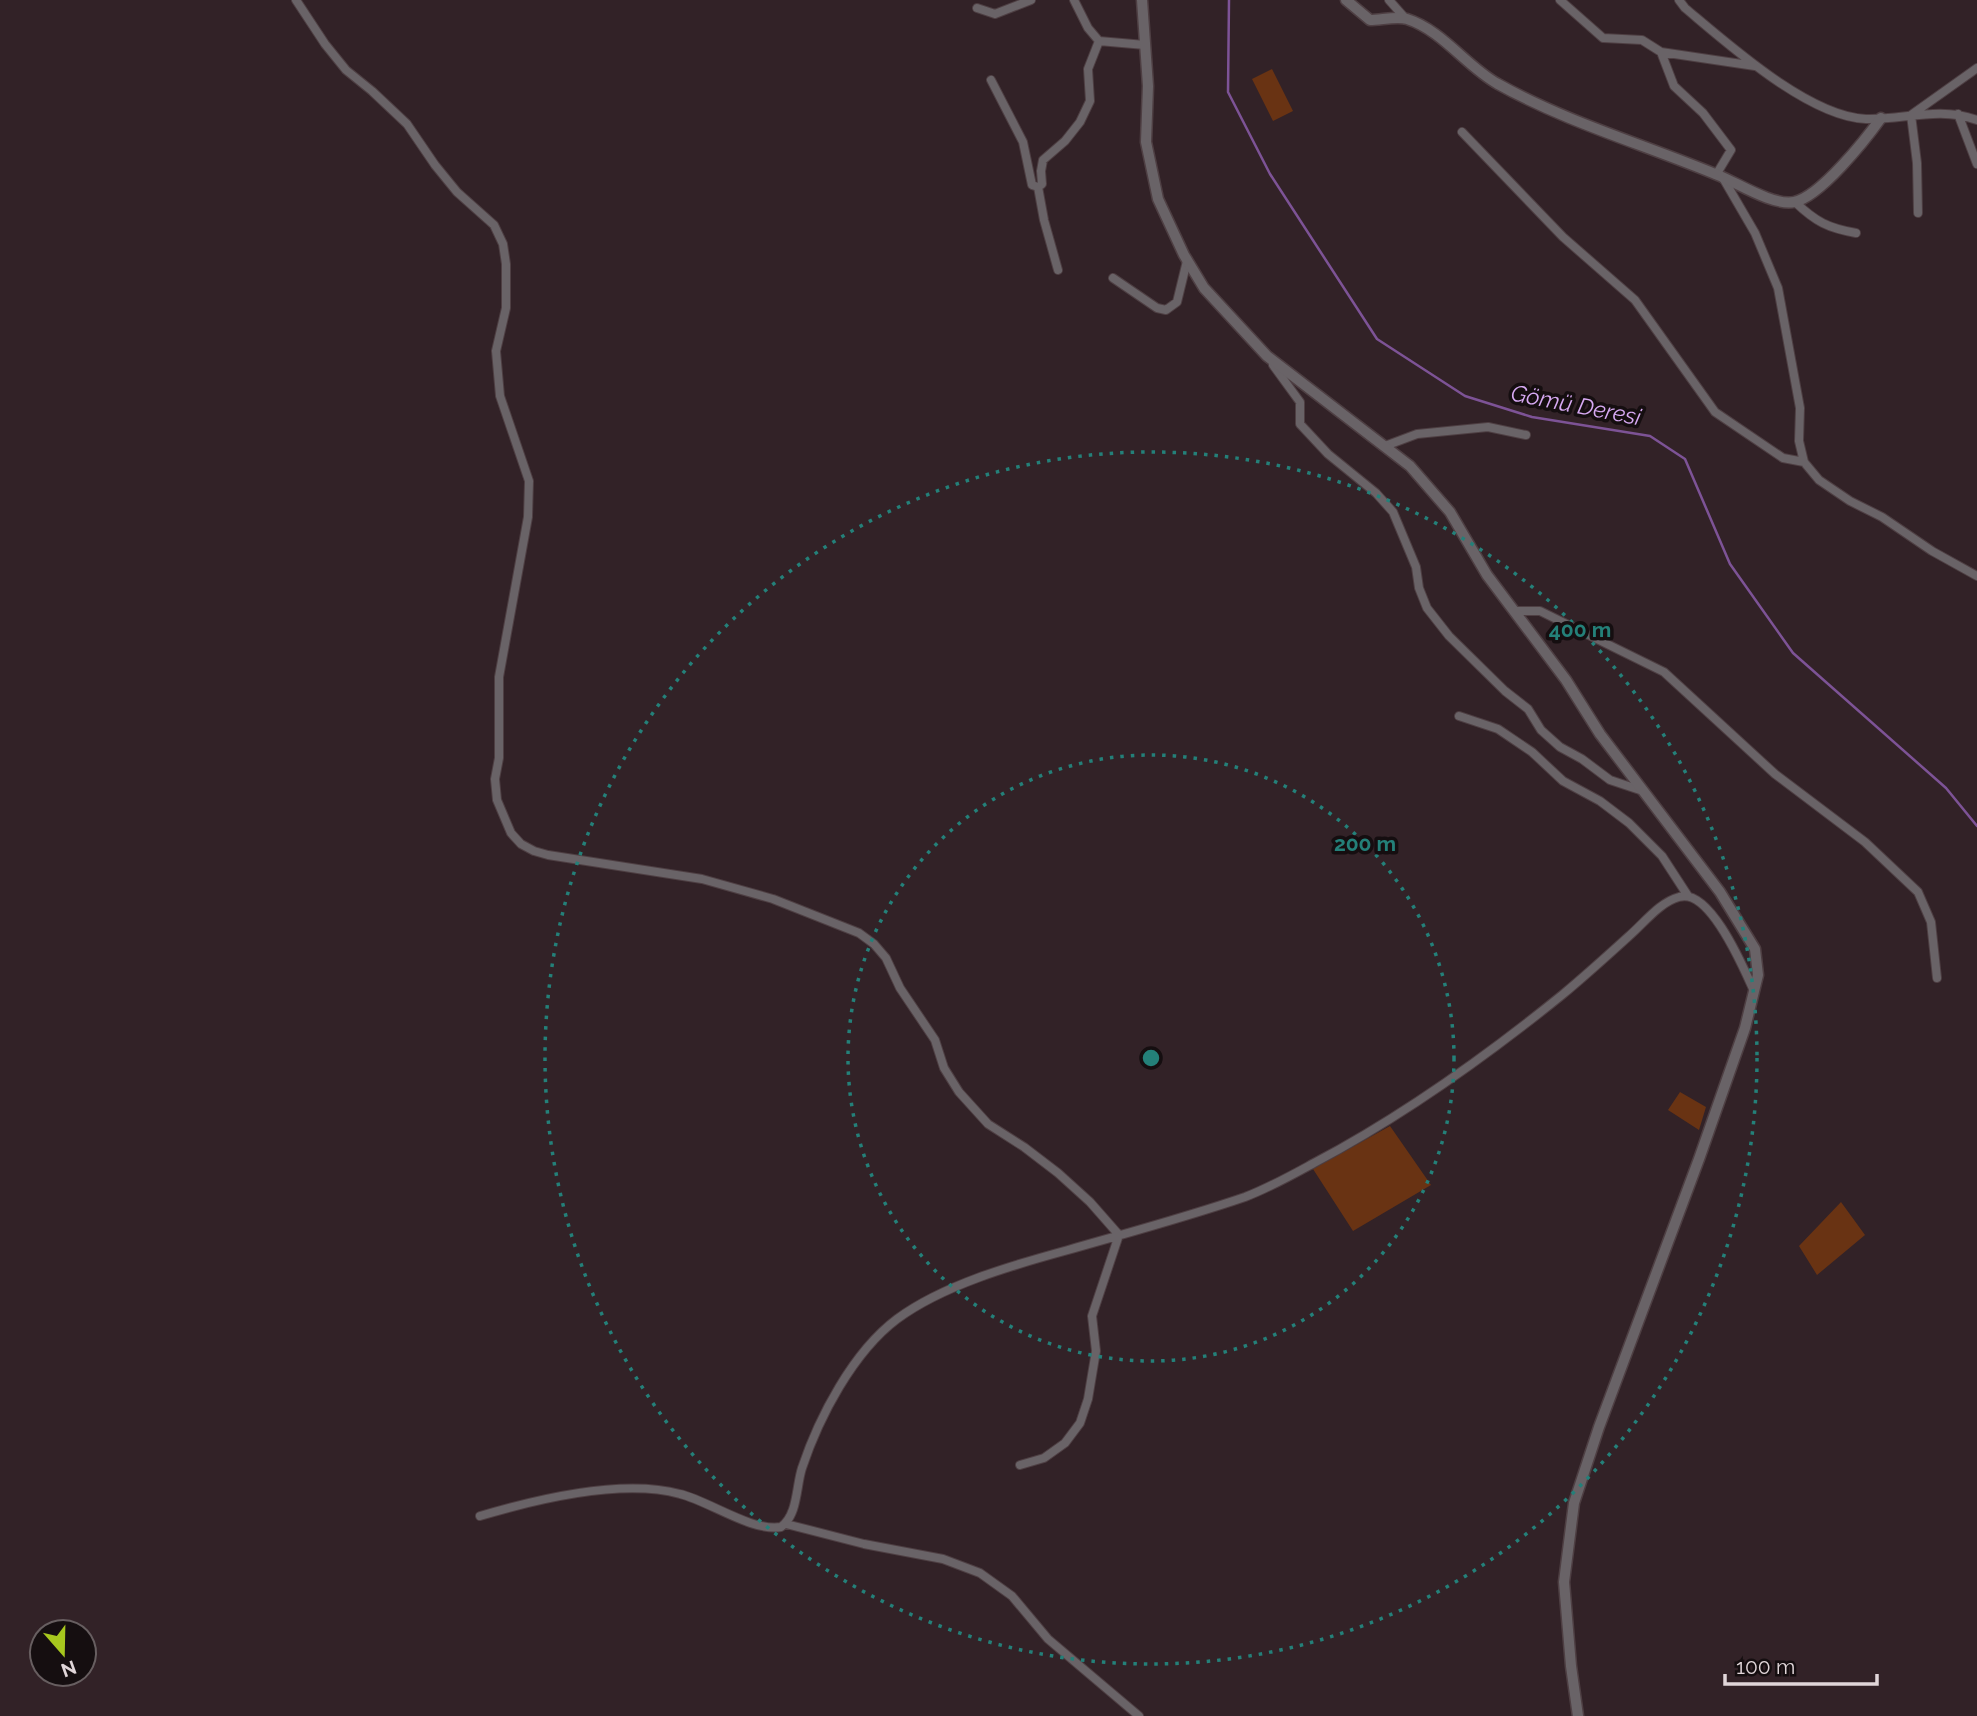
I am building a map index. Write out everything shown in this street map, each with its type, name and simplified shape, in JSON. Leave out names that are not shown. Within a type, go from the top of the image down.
[{"type":"street","points":[[296,0],[346,70],[372,90],[407,124],[457,192],[494,225],[503,244],[506,308],[496,351],[500,396],[529,481],[528,517],[499,677],[499,758],[495,779],[497,800],[512,833],[521,844],[541,853],[702,879],[773,899],[859,933],[874,944],[886,958],[900,988],[934,1040],[944,1068],[959,1092],[988,1124],[1058,1173],[1090,1202],[1119,1235]]},
{"type":"street","points":[[977,8],[995,14],[1031,0]]},
{"type":"street","points":[[1074,0],[1088,28],[1099,41],[1145,45]]},
{"type":"street","points":[[1142,0],[1148,86],[1146,142],[1158,199],[1187,261],[1204,288],[1267,356],[1300,402],[1300,424],[1328,454],[1376,493],[1393,512],[1416,567],[1419,588],[1427,608],[1449,636],[1504,691],[1528,709],[1541,730],[1560,747],[1582,759],[1610,780],[1643,791]]},
{"type":"street","points":[[1346,0],[1370,20],[1405,18]]},
{"type":"street","points":[[1389,0],[1405,18],[1459,53],[1495,83],[1609,135],[1720,176],[1778,202],[1796,202],[1814,191],[1858,150],[1881,118]]},
{"type":"street","points":[[1560,0],[1603,38],[1642,40],[1661,52],[1758,67]]},
{"type":"street","points":[[1679,0],[1685,8],[1758,67],[1828,111],[1864,119],[1958,114],[1977,120]]},
{"type":"street","points":[[1038,187],[1042,184],[1044,160],[1065,141],[1080,122],[1090,101],[1088,69],[1099,41]]},
{"type":"street","points":[[1661,52],[1674,86],[1703,113],[1731,150],[1720,176]]},
{"type":"street","points":[[1911,115],[1977,68]]},
{"type":"street","points":[[991,80],[1023,142],[1032,185],[1038,187]]},
{"type":"street","points":[[1958,114],[1977,164]]},
{"type":"street","points":[[1911,115],[1917,163],[1918,213]]},
{"type":"street","points":[[1462,132],[1563,237],[1635,300],[1715,412],[1783,458],[1804,462]]},
{"type":"street","points":[[1720,176],[1755,233],[1778,288],[1800,408],[1799,441],[1804,462],[1819,480],[1850,501],[1882,517],[1932,551],[1977,576]]},
{"type":"street","points":[[1038,187],[1058,270]]},
{"type":"street","points":[[1796,202],[1812,219],[1833,229],[1856,233]]},
{"type":"street","points":[[1113,278],[1157,308],[1166,310],[1177,302],[1187,261]]},
{"type":"street","points":[[1267,356],[1410,466],[1450,512],[1487,575],[1643,791],[1720,892],[1745,928],[1755,949],[1758,975],[1745,1028],[1599,1427],[1574,1503],[1564,1582],[1578,1716]]},
{"type":"street","points":[[1385,446],[1417,434],[1488,427],[1526,435]]},
{"type":"street","points":[[1514,611],[1540,611],[1664,672],[1775,774],[1865,842],[1918,892],[1931,922],[1937,978]]},
{"type":"street","points":[[1459,716],[1498,729],[1532,752],[1563,781],[1600,801],[1629,823],[1662,856],[1688,896]]},
{"type":"street","points":[[786,1524],[791,1516],[802,1468],[822,1421],[844,1380],[867,1346],[898,1318],[951,1289],[1006,1267],[1248,1196],[1314,1163],[1450,1081],[1518,1031],[1590,972],[1658,910],[1677,897],[1688,896],[1699,901],[1727,934],[1754,991]]},
{"type":"street","points":[[1020,1465],[1044,1458],[1065,1443],[1080,1423],[1088,1399],[1096,1351],[1092,1316],[1119,1235]]},
{"type":"street","points":[[480,1516],[538,1499],[637,1487],[680,1494],[753,1523],[776,1528],[786,1524],[864,1544],[943,1559],[980,1573],[1012,1596],[1048,1639],[1139,1716]]},
{"type":"shaded area","points":[[1272,69],[1293,111],[1273,121],[1252,79]]},
{"type":"shaded area","points":[[1680,1092],[1706,1107],[1699,1130],[1668,1110]]},
{"type":"shaded area","points":[[1390,1126],[1431,1185],[1353,1231],[1313,1169]]},
{"type":"shaded area","points":[[1841,1202],[1865,1235],[1817,1275],[1799,1246]]},
{"type":"waterway","name":"Gömü Deresi","points":[[1229,0],[1228,92],[1270,174],[1377,339],[1465,396],[1532,417],[1650,436],[1685,459],[1730,564],[1793,653],[1946,788],[1977,826]]}]
